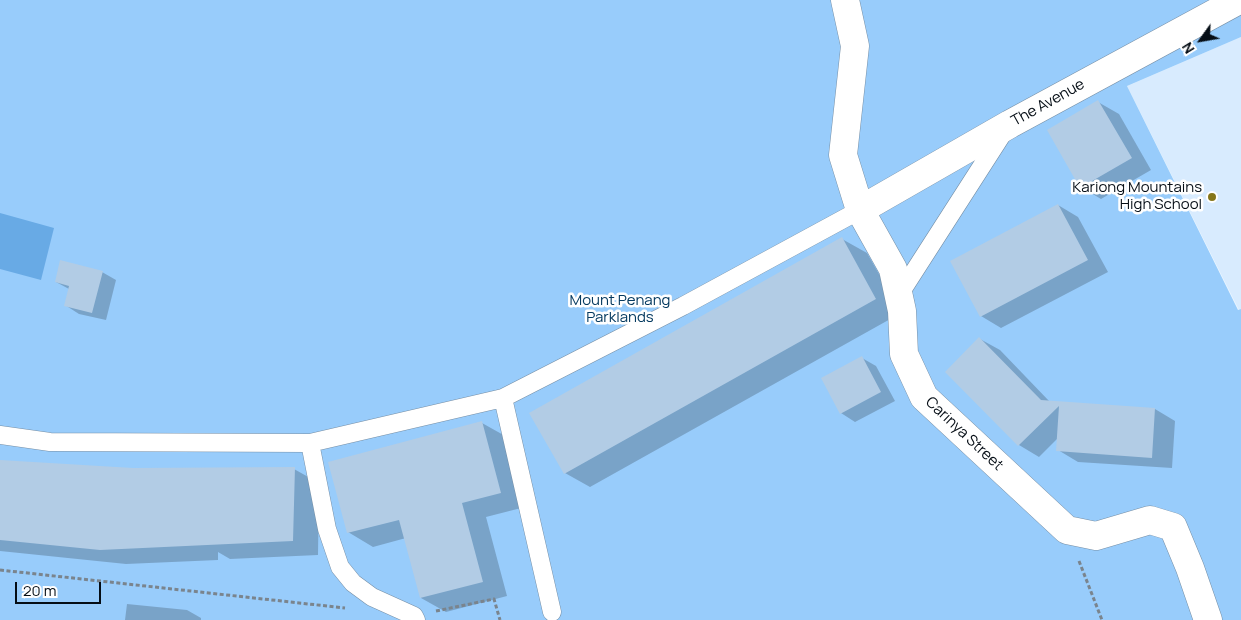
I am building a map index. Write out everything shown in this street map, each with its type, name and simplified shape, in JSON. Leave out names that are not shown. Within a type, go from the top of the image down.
[{"type":"street","name":"Carinya Street","points":[[846,0],[855,46],[843,155],[860,210],[893,268],[902,310],[904,354],[924,397],[1066,530]]},
{"type":"street","name":"The Avenue","points":[[860,210],[1010,124],[1238,0]]},
{"type":"street","points":[[1066,530],[1096,536],[1150,520],[1173,527],[1208,620]]},
{"type":"lane","points":[[899,295],[1010,124]]},
{"type":"lane","points":[[0,435],[50,442],[310,443],[502,398],[683,306],[860,210]]},
{"type":"lane","points":[[502,398],[552,612]]},
{"type":"lane","points":[[310,443],[327,529],[340,567],[353,583],[372,597],[415,618]]},
{"type":"path","points":[[1066,530],[1102,620]]},
{"type":"path","points":[[0,570],[354,609]]},
{"type":"path","points":[[415,618],[494,599],[500,620]]},
{"type":"shaded area","name":"Kariong Mountains High School","points":[[1241,37],[1241,309],[1239,310],[1127,86]]},
{"type":"shaded area","points":[[0,213],[54,228],[41,280],[0,269]]},
{"type":"green space","name":"Mount Penang Parklands","points":[[0,0],[1241,0],[1241,37],[1127,86],[1238,310],[1241,309],[1241,620],[0,620]]},
{"type":"building","points":[[1098,100],[1132,158],[1080,188],[1047,130]]},
{"type":"building","points":[[1058,204],[1088,260],[980,317],[950,261]]},
{"type":"building","points":[[842,237],[876,299],[564,474],[529,413]]},
{"type":"building","points":[[60,260],[103,271],[92,313],[64,306],[69,286],[55,282]]},
{"type":"building","points":[[979,337],[1041,400],[1155,408],[1152,458],[1056,451],[1059,406],[1018,446],[945,372]]},
{"type":"building","points":[[862,356],[881,392],[840,414],[821,378]]},
{"type":"building","points":[[482,421],[501,493],[462,503],[483,582],[420,598],[399,520],[347,533],[328,462]]},
{"type":"building","points":[[0,460],[133,468],[295,467],[293,541],[100,550],[0,540]]},
{"type":"place","name":"Kariong Mountains High School","points":[[1212,197]]}]
